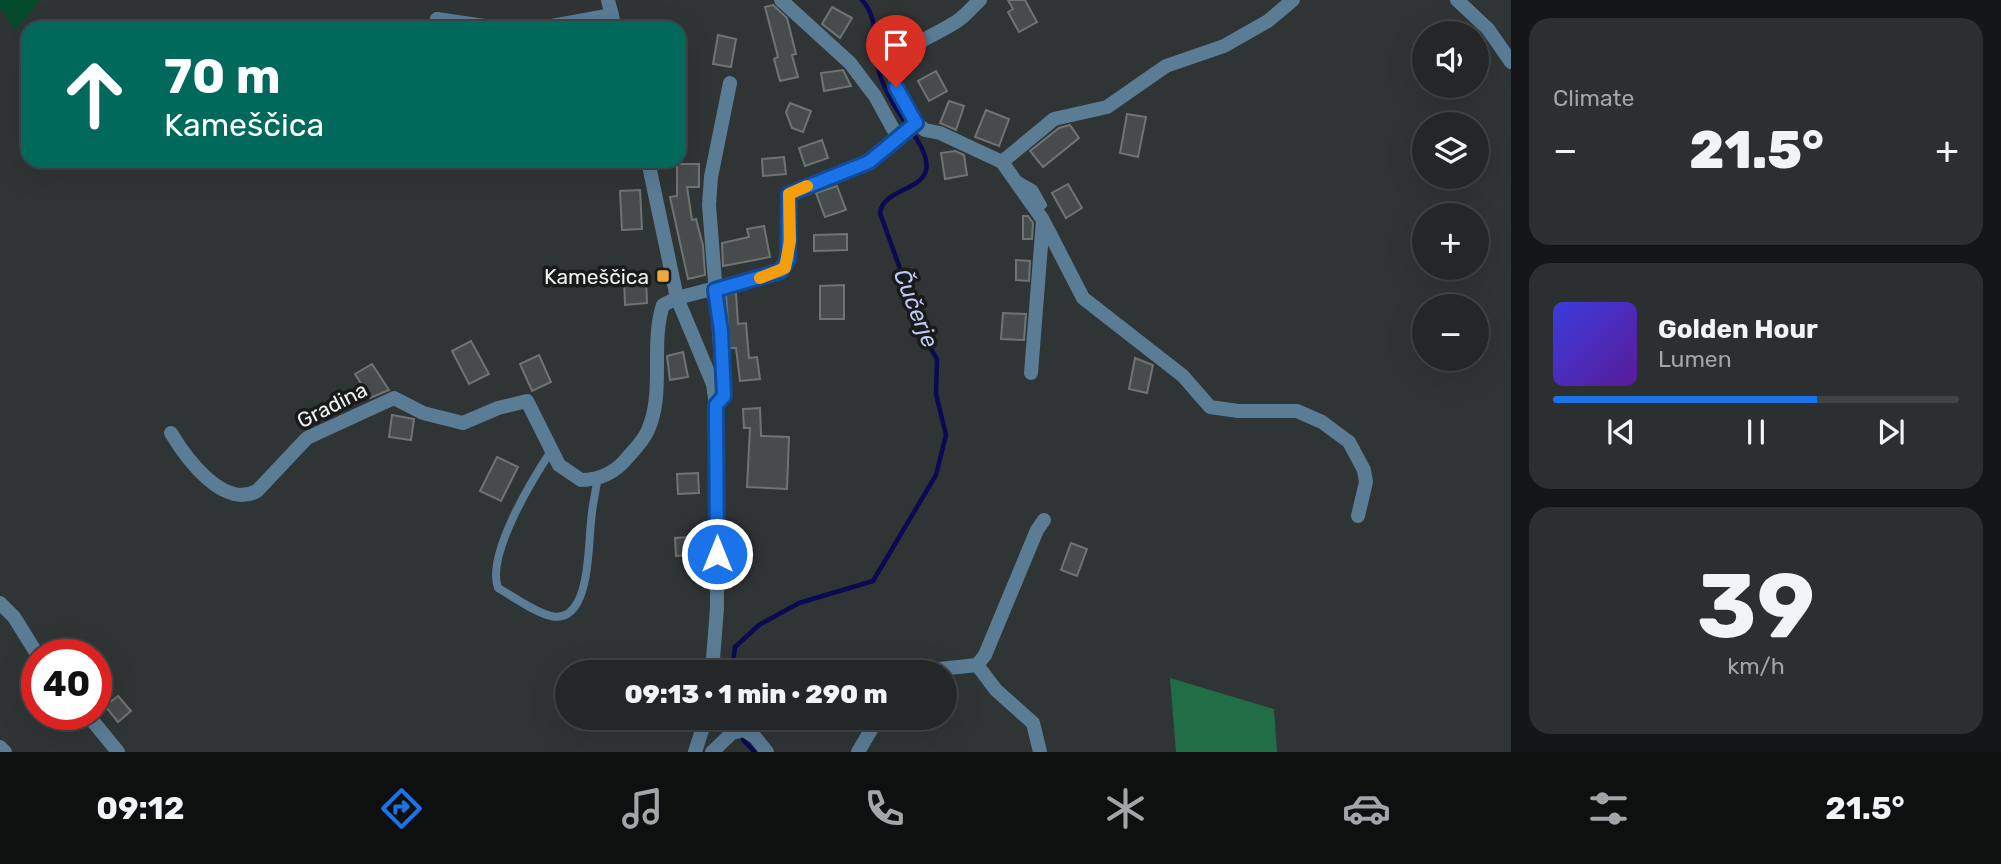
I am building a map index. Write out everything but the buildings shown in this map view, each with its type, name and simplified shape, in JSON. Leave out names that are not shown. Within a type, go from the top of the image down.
[{"type":"street","points":[[781,0],[850,62],[875,96],[908,129],[940,133],[1002,162],[1043,212],[1072,282],[1083,298],[1183,376],[1210,407],[1238,411],[1297,411],[1322,422],[1349,442],[1364,470],[1366,482],[1358,516]]},
{"type":"street","points":[[908,129],[896,87],[894,68],[898,60],[915,44],[960,19],[980,0]]},
{"type":"street","points":[[1002,162],[1054,119],[1107,107],[1166,66],[1224,46],[1268,21],[1293,0]]},
{"type":"street","points":[[1457,0],[1488,29],[1511,62]]},
{"type":"street","points":[[576,21],[612,14]]},
{"type":"street","points":[[437,19],[451,21]]},
{"type":"street","points":[[716,405],[724,396],[721,331],[710,237],[711,177],[730,83]]},
{"type":"street","points":[[598,478],[623,463],[648,430],[654,404],[657,322],[663,305],[677,298],[781,271],[788,259],[789,194],[869,162],[908,129]]},
{"type":"street","points":[[649,168],[677,298],[713,384],[716,405],[717,608],[713,660]]},
{"type":"street","points":[[1031,373],[1043,212]]},
{"type":"street","name":"Gradina","points":[[172,433],[184,455],[203,476],[238,495],[248,496],[257,491],[307,438],[394,398],[423,413],[463,423],[498,408],[527,401],[559,465],[571,476],[581,480],[598,478]]},
{"type":"street","points":[[957,667],[977,665],[985,656],[1037,530],[1044,520]]},
{"type":"street","points":[[0,603],[14,617],[28,639]]},
{"type":"street","points":[[977,665],[996,690],[1033,723],[1040,752]]},
{"type":"street","points":[[100,730],[118,752]]},
{"type":"street","points":[[695,752],[702,730]]},
{"type":"street","points":[[712,752],[732,733],[744,730],[755,737],[767,752]]},
{"type":"street","points":[[858,752],[871,730]]},
{"type":"street","points":[[0,747],[5,752]]},
{"type":"lane","points":[[551,451],[510,521],[494,575],[498,588],[550,616],[560,616],[572,610],[581,592],[589,566],[590,523],[598,478]]},
{"type":"green space","points":[[0,0],[40,0],[15,31],[0,7]]},
{"type":"green space","points":[[1170,678],[1274,709],[1277,752],[1176,752]]},
{"type":"waterway","name":"Čučerje","points":[[862,0],[871,15],[877,64],[882,80],[907,125]]},
{"type":"waterway","name":"Čučerje","points":[[733,660],[735,647],[759,625],[799,603],[873,581],[936,475],[946,435],[936,394],[937,359],[926,341],[880,213],[884,203],[923,177],[927,167],[924,153],[912,132]]},
{"type":"waterway","name":"Čučerje","points":[[741,730],[744,741],[755,752]]},
{"type":"slow traffic","points":[[760,278],[785,268],[790,241],[787,208],[789,194],[807,186]]},
{"type":"place","name":"Kameščica","points":[[663,276]]},
{"type":"route","points":[[717,554],[716,405],[724,396],[721,331],[715,290],[767,277],[785,268],[790,241],[787,208],[789,194],[869,162],[916,123],[896,87]]}]
